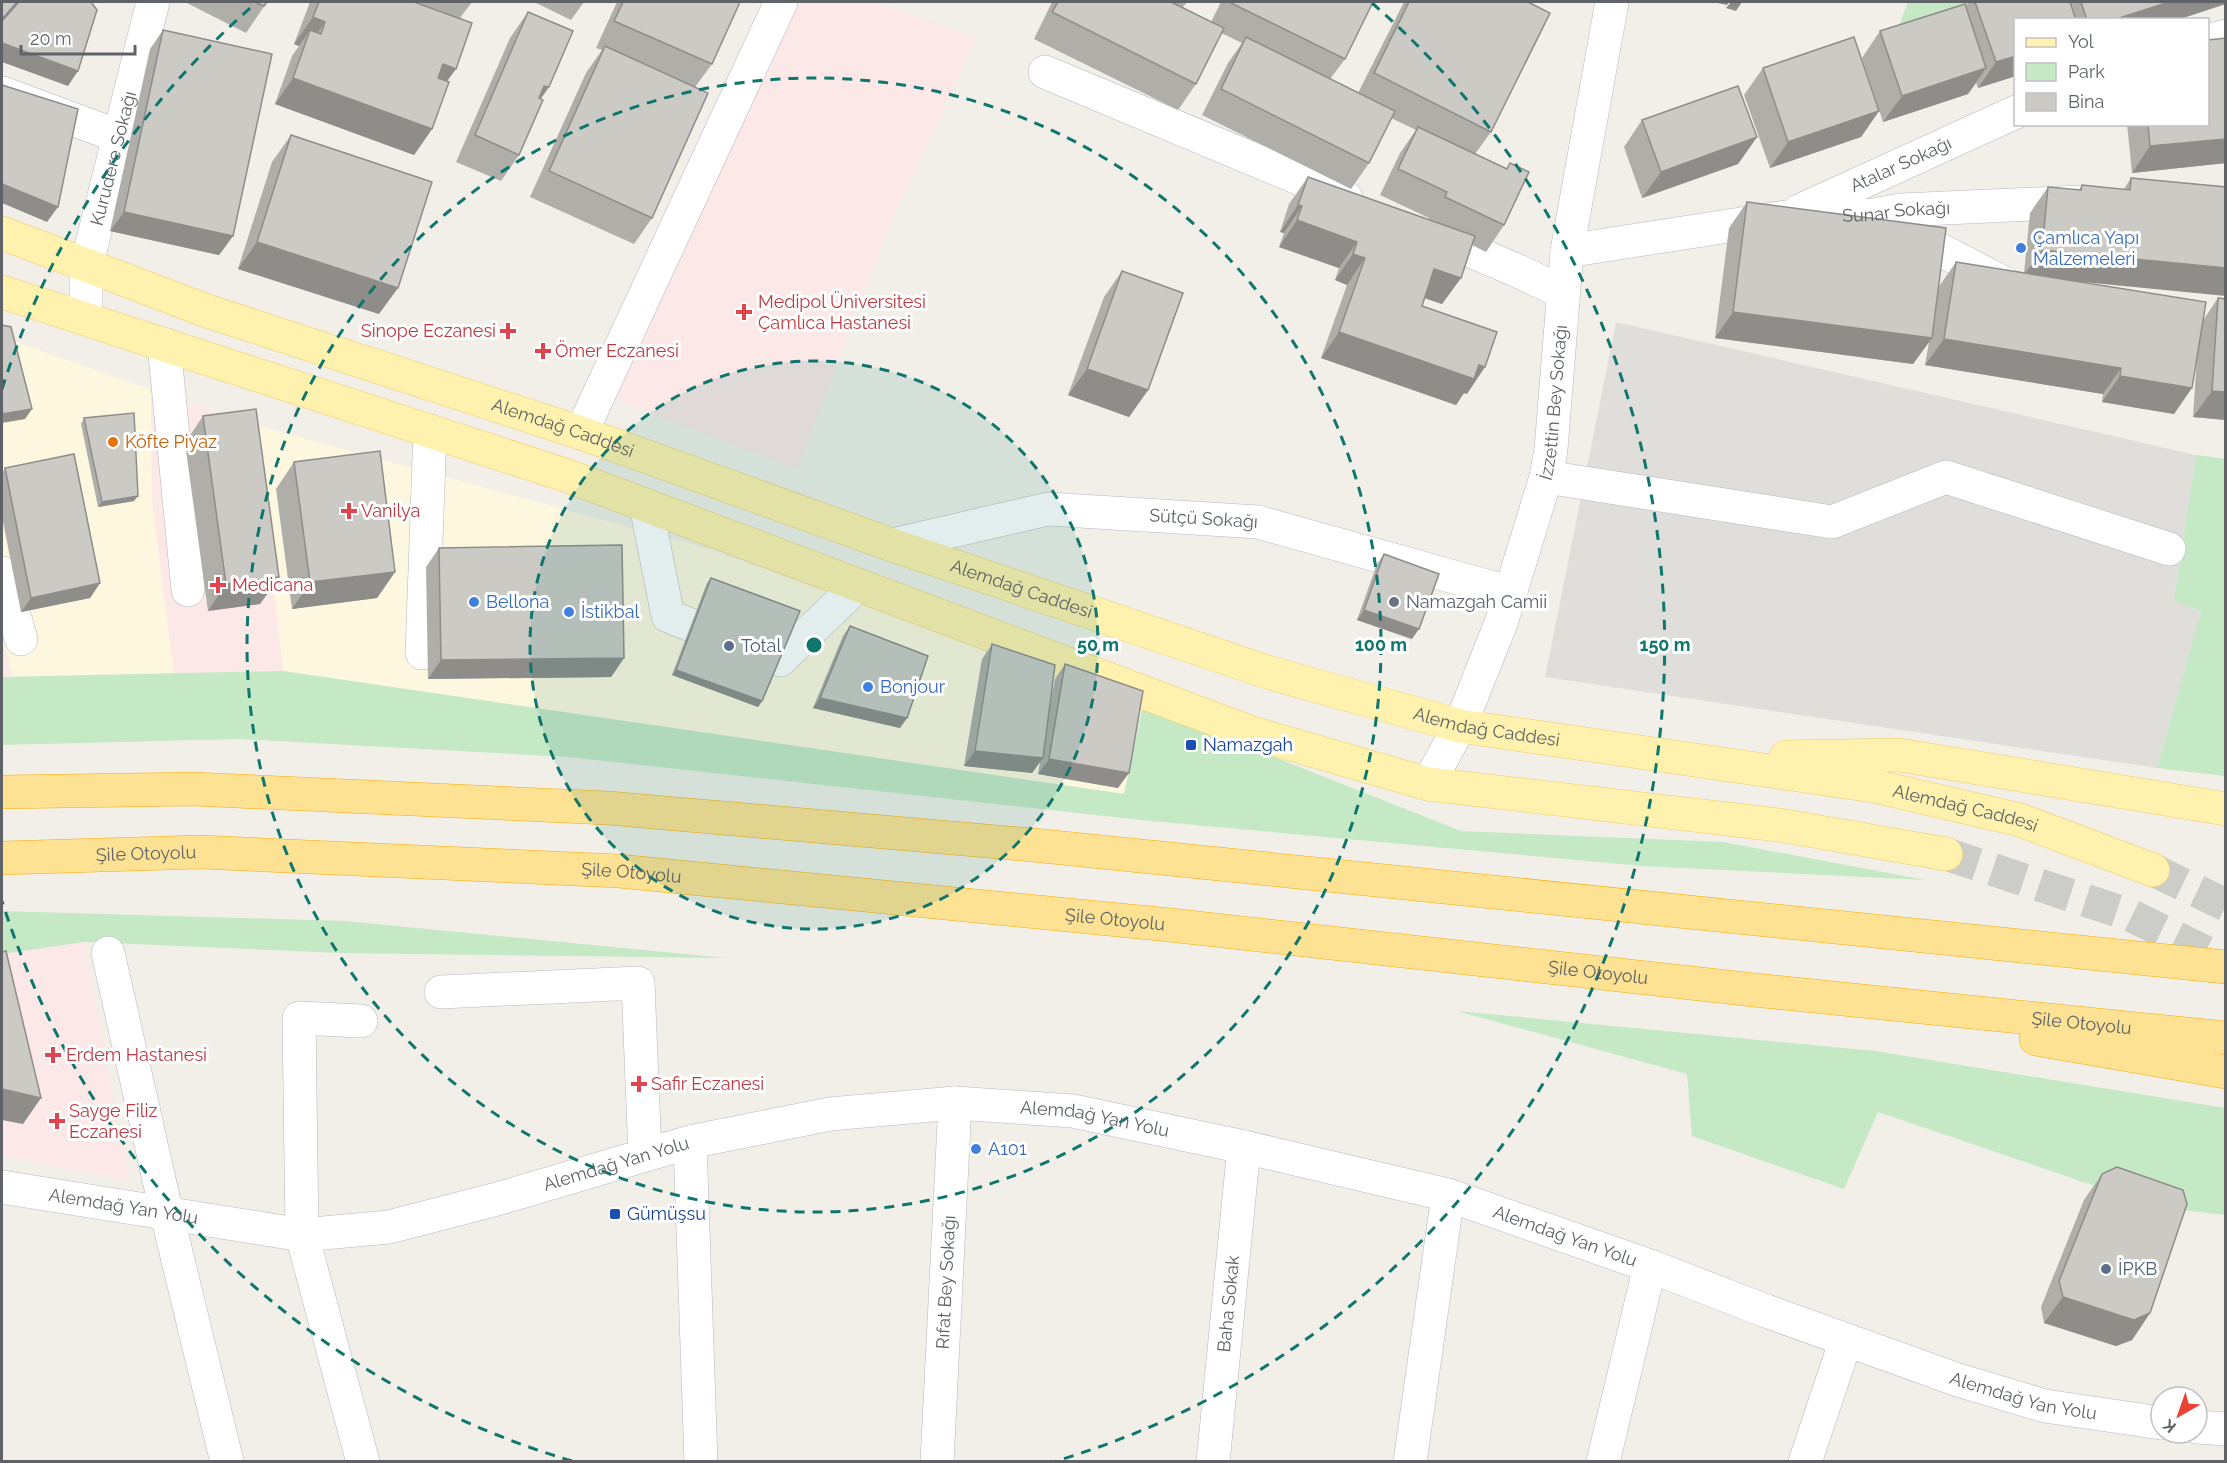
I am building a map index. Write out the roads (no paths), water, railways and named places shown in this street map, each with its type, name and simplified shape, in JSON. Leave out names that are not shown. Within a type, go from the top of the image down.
[{"type":"highway","points":[[2,792],[193,789],[608,808],[1033,845],[2226,967]]},
{"type":"highway","name":"Şile Otoyolu","points":[[2,858],[200,852],[619,871],[1182,926],[1754,990],[2226,1038]]},
{"type":"highway","points":[[1754,990],[2226,1072]]},
{"type":"main road","name":"Alemdağ Caddesi","points":[[2,233],[86,267],[207,311],[581,433],[892,545],[1267,672],[1460,726],[1897,791],[2020,820],[2153,870]]},
{"type":"main road","points":[[2,292],[568,476],[1249,732],[1428,784],[1779,825],[1946,854]]},
{"type":"main road","points":[[1686,759],[1899,755],[2226,809]]},
{"type":"street","name":"Kurudere Sokağı","points":[[86,319],[86,267],[153,2]]},
{"type":"street","points":[[581,433],[781,2]]},
{"type":"street","name":"İzzettin Bey Sokağı","points":[[1428,784],[1460,726],[1501,623],[1546,477],[1551,450],[1567,251],[1612,2]]},
{"type":"street","points":[[2209,41],[2226,36]]},
{"type":"street","points":[[1046,72],[1518,271],[1562,292]]},
{"type":"street","points":[[2,93],[118,136]]},
{"type":"street","name":"Atalar Sokağı","points":[[1786,217],[2014,113]]},
{"type":"street","name":"Sunar Sokağı","points":[[1567,251],[1786,217],[1874,215],[1901,210],[2109,201]]},
{"type":"street","points":[[1874,215],[2026,294],[2037,296]]},
{"type":"street","points":[[164,344],[188,590]]},
{"type":"street","points":[[422,653],[430,431]]},
{"type":"street","points":[[1546,477],[1832,522],[1946,477],[2169,549]]},
{"type":"street","points":[[646,506],[668,616],[780,660],[858,585]]},
{"type":"street","name":"Sütçü Sokağı","points":[[892,545],[1048,509],[1258,522],[1511,593]]},
{"type":"street","points":[[2,573],[21,639]]},
{"type":"street","points":[[108,953],[167,1215],[227,1461]]},
{"type":"street","points":[[441,992],[638,983],[645,1155]]},
{"type":"street","points":[[361,1021],[299,1018],[303,1235],[363,1461]]},
{"type":"street","name":"Alemdağ Yan Yolu","points":[[2,1187],[303,1235],[388,1227],[496,1199],[690,1142],[830,1114],[955,1103],[1073,1111],[1244,1147],[1448,1195],[1650,1266],[1958,1380],[2044,1406],[2149,1421]]},
{"type":"street","name":"Rıfat Bey Sokağı","points":[[937,1461],[955,1103]]},
{"type":"street","points":[[690,1142],[701,1461]]},
{"type":"street","name":"Baha Sokak","points":[[1213,1461],[1244,1147]]},
{"type":"street","points":[[1410,1461],[1448,1195]]},
{"type":"street","points":[[1603,1461],[1650,1266]]},
{"type":"street","points":[[1805,1461],[1846,1340]]},
{"type":"street","points":[[2209,1428],[2226,1429]]},
{"type":"tunnel","points":[[1946,854],[2130,915],[2226,962]]},
{"type":"tunnel","points":[[2153,870],[2226,905]]},
{"type":"place","name":"Çamlıca Yapı Malzemeleri","points":[[2021,248]]},
{"type":"place","name":"Medipol Üniversitesi Çamlıca Hastanesi","points":[[744,312]]},
{"type":"place","name":"Sinope Eczanesi","points":[[508,331]]},
{"type":"place","name":"Ömer Eczanesi","points":[[543,351]]},
{"type":"place","name":"Köfte Piyaz","points":[[113,442]]},
{"type":"place","name":"Vanilya","points":[[349,511]]},
{"type":"place","name":"Medicana","points":[[218,585]]},
{"type":"place","name":"Bellona","points":[[474,602]]},
{"type":"place","name":"Namazgah Camii","points":[[1394,602]]},
{"type":"place","name":"İstikbal","points":[[569,612]]},
{"type":"place","name":"Total","points":[[729,646]]},
{"type":"place","name":"Bonjour","points":[[868,687]]},
{"type":"place","name":"Namazgah","points":[[1191,745]]},
{"type":"place","name":"Erdem Hastanesi","points":[[53,1055]]},
{"type":"place","name":"Safir Eczanesi","points":[[639,1084]]},
{"type":"place","name":"Sayge Filiz Eczanesi","points":[[57,1121]]},
{"type":"place","name":"A101","points":[[976,1149]]},
{"type":"place","name":"Gümüşsu","points":[[615,1214]]},
{"type":"place","name":"İPKB","points":[[2106,1269]]}]
